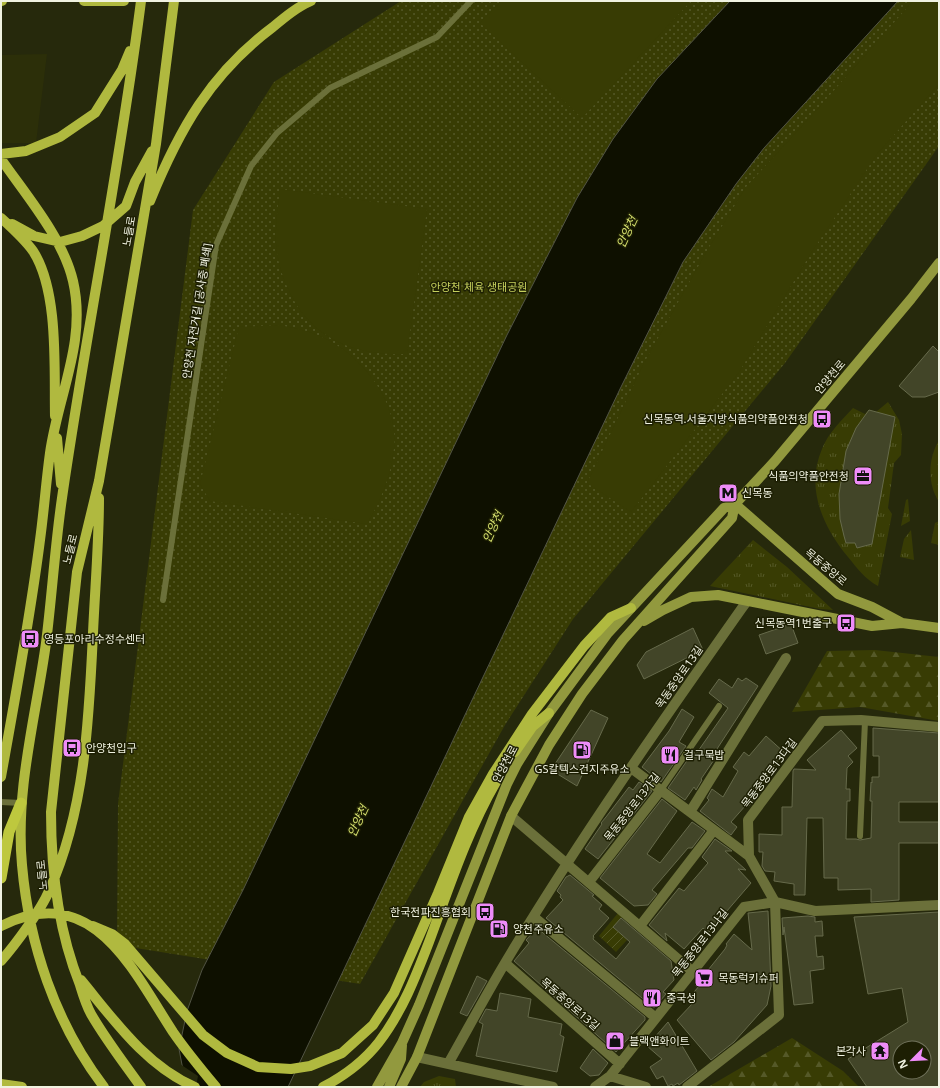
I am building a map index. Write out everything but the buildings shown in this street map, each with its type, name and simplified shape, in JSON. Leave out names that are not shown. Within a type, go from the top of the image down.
[{"type":"highway","points":[[1,878],[9,832],[21,803]]},
{"type":"main road","points":[[84,1],[124,1]]},
{"type":"main road","name":"노들로","points":[[104,1087],[78,1048],[58,1010],[35,944],[26,898],[22,861],[21,803],[46,644],[62,500],[141,1]]},
{"type":"main road","name":"노들로","points":[[141,1087],[116,1053],[90,1013],[75,973],[56,897],[51,851],[51,812],[76,572],[99,481],[156,144],[174,1]]},
{"type":"main road","points":[[143,220],[167,161],[180,136],[190,117],[214,84],[237,58],[264,33],[311,1]]},
{"type":"main road","points":[[1,154],[26,152],[60,137],[95,113],[122,70],[136,37]]},
{"type":"main road","points":[[2,219],[34,236],[60,242],[82,236],[103,226],[126,206],[135,182],[156,144]]},
{"type":"main road","points":[[1,159],[49,227],[60,247],[73,281],[78,306],[73,362],[50,452],[39,549],[1,777]]},
{"type":"main road","points":[[2,219],[33,251],[44,278],[49,301],[52,316],[55,418],[62,500]]},
{"type":"main road","name":"안양천로","points":[[377,1087],[402,1042],[419,1005],[507,784],[549,713],[608,633],[724,508],[735,504],[775,461],[911,299],[939,263]]},
{"type":"main road","points":[[1,961],[23,933],[49,893],[64,852],[80,784],[90,691],[99,549],[99,481]]},
{"type":"main road","name":"안양천로","points":[[401,1087],[417,1057],[511,816],[549,745],[582,694],[634,627],[732,518],[735,504]]},
{"type":"main road","name":"목동중앙로","points":[[735,504],[838,594],[872,607],[902,623],[939,628]]},
{"type":"main road","points":[[634,627],[662,610],[691,597],[718,595],[872,626],[902,623]]},
{"type":"main road","points":[[1,926],[26,915],[39,913],[56,914],[112,934],[125,944],[202,1035],[227,1053],[258,1067],[291,1069],[310,1066],[342,1053],[373,1025],[394,993],[438,893],[458,841],[480,797],[532,714],[584,646],[611,617],[631,608]]},
{"type":"main road","points":[[323,1087],[347,1072],[364,1058],[396,1018],[421,963],[481,810],[502,770],[533,726],[549,713]]},
{"type":"main road","points":[[93,926],[131,964],[173,1032],[216,1087]]},
{"type":"main road","points":[[75,973],[137,1047],[162,1068],[195,1087]]},
{"type":"main road","points":[[389,1087],[401,1059],[402,1042]]},
{"type":"main road","points":[[1,1084],[22,1087]]},
{"type":"street","name":"목동중앙로13길","points":[[448,1064],[505,963],[568,864],[631,768],[747,601]]},
{"type":"street","points":[[690,812],[786,658]]},
{"type":"street","name":"목동중앙로13다길","points":[[775,902],[749,856],[748,820],[822,721],[865,721],[939,727]]},
{"type":"street","points":[[631,768],[749,856]]},
{"type":"street","name":"목동중앙로13가길","points":[[589,882],[661,790]]},
{"type":"street","points":[[511,816],[692,971]]},
{"type":"street","points":[[640,926],[714,830]]},
{"type":"street","points":[[687,1087],[779,1015],[775,902]]},
{"type":"street","name":"목동중앙로13나길","points":[[595,1087],[610,1076],[620,1064],[744,907],[775,902],[815,911],[939,905]]},
{"type":"street","points":[[534,917],[656,1018]]},
{"type":"street","name":"목동중앙로13길","points":[[505,963],[620,1064]]},
{"type":"street","points":[[417,1057],[553,1087]]},
{"type":"street","points":[[610,1076],[646,1087]]},
{"type":"lane","name":"안양천 자전거길 [공사중 폐쇄]","points":[[163,600],[216,245],[250,166],[277,133],[330,88],[437,37],[471,1]]},
{"type":"lane","name":"목동중앙로13가길","points":[[661,790],[719,706]]},
{"type":"lane","points":[[860,836],[865,721]]},
{"type":"lane","points":[[1,802],[21,803]]},
{"type":"shaded area","points":[[47,54],[36,143],[1,143],[1,55]]},
{"type":"green space","name":"안양천 체육 생태공원","points":[[401,1],[939,1],[939,146],[785,363],[573,619],[505,725],[360,984],[117,945],[118,804],[193,210],[274,82]]},
{"type":"green space","points":[[501,1],[691,1],[582,118],[480,23]]},
{"type":"green space","points":[[913,1],[939,1],[939,84],[877,154],[811,253],[739,372],[631,512],[587,483],[644,363],[708,249],[746,187]]},
{"type":"green space","points":[[280,189],[427,209],[407,354],[370,352],[353,348],[338,342],[323,333],[310,322],[299,308],[286,285],[277,256],[276,230]]},
{"type":"green space","points":[[278,325],[300,329],[315,334],[335,344],[348,353],[370,375],[379,388],[386,403],[392,417],[394,433],[393,458],[385,488],[367,524],[210,501],[200,484],[239,327]]},
{"type":"green space","points":[[888,402],[899,420],[902,434],[901,455],[894,463],[888,508],[892,514],[878,586],[865,577],[831,533],[819,506],[815,478],[817,464],[825,443],[836,427],[853,408],[865,414],[869,410],[876,412]]},
{"type":"green space","points":[[939,440],[939,502],[932,487],[930,471],[935,447]]},
{"type":"green space","points":[[908,499],[910,521],[901,526],[906,500]]},
{"type":"green space","points":[[939,521],[939,545],[931,543],[935,523]]},
{"type":"green space","points":[[911,530],[914,560],[900,557],[904,539]]},
{"type":"green space","points":[[753,540],[787,567],[833,610],[820,609],[710,586]]},
{"type":"green space","points":[[875,650],[939,657],[939,721],[860,707],[792,712],[827,651]]},
{"type":"green space","points":[[618,913],[622,917],[613,927],[627,940],[616,952],[599,936]]},
{"type":"green space","points":[[792,1038],[843,1071],[859,1087],[708,1087]]},
{"type":"green space","points":[[439,1076],[455,1079],[456,1087],[420,1087],[424,1082]]},
{"type":"water","name":"안양천","points":[[730,1],[898,1],[764,148],[736,184],[683,262],[620,389],[288,1087],[177,1087],[183,1070],[179,1049],[187,1011],[202,970],[243,890],[507,335],[577,198],[613,139],[657,79]]},
{"type":"pier","points":[[180,1064],[198,1076],[196,1087],[175,1087],[181,1070]]},
{"type":"place","name":"신목동역.서울지방식품의약품안전청","points":[[822,419]]},
{"type":"place","name":"식품의약품안전청","points":[[863,476]]},
{"type":"place","name":"신목동","points":[[728,493]]},
{"type":"place","name":"신목동역1번출구","points":[[846,623]]},
{"type":"place","name":"영등포아리수정수센터","points":[[30,639]]},
{"type":"place","name":"안양천입구","points":[[72,748]]},
{"type":"place","name":"GS칼텍스건지주유소","points":[[582,750]]},
{"type":"place","name":"걸구묵밥","points":[[670,755]]},
{"type":"place","name":"한국전파진흥협회","points":[[485,912]]},
{"type":"place","name":"양천주유소","points":[[499,929]]},
{"type":"place","name":"목동럭키슈퍼","points":[[704,978]]},
{"type":"place","name":"중국성","points":[[652,998]]},
{"type":"place","name":"블랙앤화이트","points":[[615,1041]]},
{"type":"place","name":"본각사","points":[[880,1051]]}]
